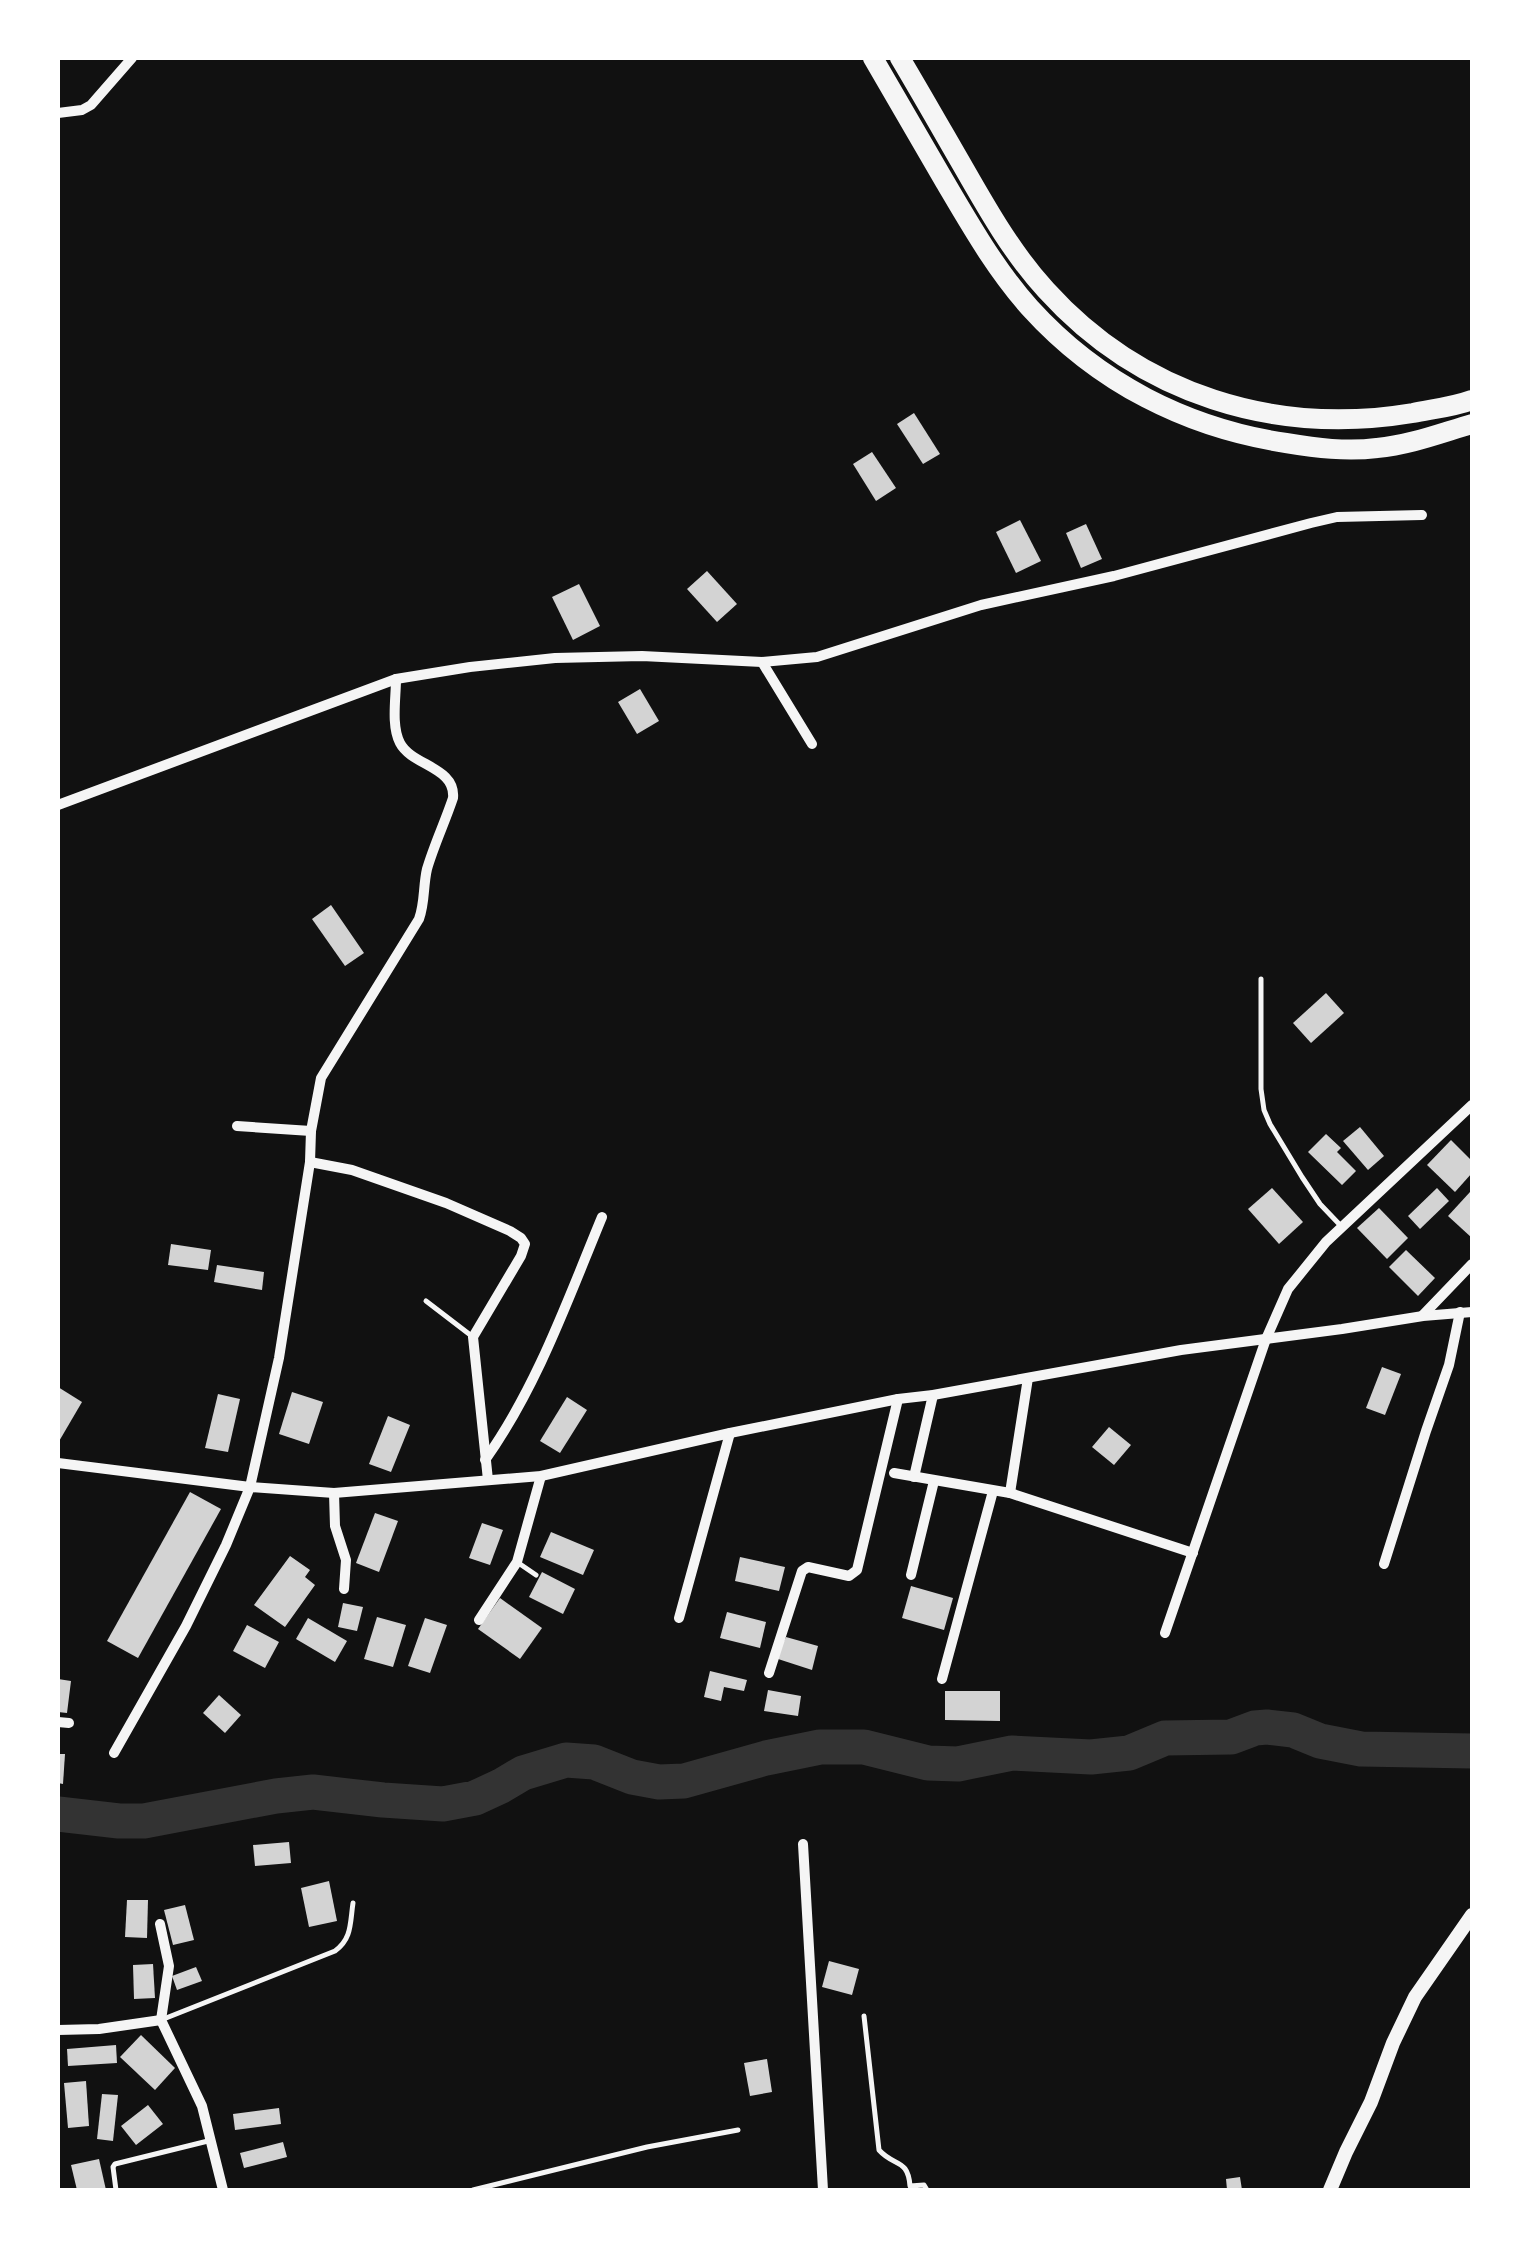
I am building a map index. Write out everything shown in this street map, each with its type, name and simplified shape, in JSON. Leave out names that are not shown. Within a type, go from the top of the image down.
[{"type":"highway","points":[[872,58],[983,246],[1030,307],[1108,377],[1150,402],[1206,425],[1246,437],[1316,448],[1375,449],[1472,424]]},
{"type":"highway","points":[[900,58],[1000,230],[1045,289],[1083,326],[1122,355],[1164,380],[1223,404],[1280,416],[1318,420],[1378,418],[1472,400]]},
{"type":"street","points":[[58,112],[82,110],[91,105],[132,58]]},
{"type":"street","points":[[58,805],[396,679],[555,658],[642,656],[762,662],[816,657],[982,605],[1114,576],[1310,522],[1337,517],[1422,515]]},
{"type":"street","points":[[762,662],[812,744]]},
{"type":"street","points":[[114,1753],[186,1626],[250,1487],[278,1358],[321,1078],[420,919],[425,876],[453,798],[449,781],[398,740],[396,679]]},
{"type":"street","points":[[1165,1634],[1266,1340],[1288,1289],[1326,1242],[1472,1105]]},
{"type":"street","points":[[238,1126],[311,1131]]},
{"type":"street","points":[[310,1162],[352,1170],[446,1203],[521,1238],[521,1256],[473,1337],[488,1480]]},
{"type":"street","points":[[485,1461],[508,1428],[550,1341],[602,1217]]},
{"type":"street","points":[[1422,1316],[1472,1264]]},
{"type":"street","points":[[58,1463],[334,1494],[541,1476],[898,1399],[1181,1350],[1466,1312],[1384,1564]]},
{"type":"street","points":[[1010,1494],[1028,1378]]},
{"type":"street","points":[[914,1477],[934,1395]]},
{"type":"street","points":[[769,1673],[802,1570],[808,1567],[849,1576],[857,1570],[898,1399]]},
{"type":"street","points":[[679,1618],[730,1433]]},
{"type":"street","points":[[894,1472],[1010,1494],[1193,1553]]},
{"type":"street","points":[[480,1620],[518,1562],[541,1476]]},
{"type":"street","points":[[911,1575],[934,1481]]},
{"type":"street","points":[[942,1679],[993,1491]]},
{"type":"street","points":[[334,1494],[335,1526],[346,1560],[344,1589]]},
{"type":"street","points":[[803,1844],[823,2190]]},
{"type":"street","points":[[1330,2190],[1415,1997],[1472,1915]]},
{"type":"street","points":[[160,1924],[169,1966],[162,2020],[202,2106],[223,2190]]},
{"type":"street","points":[[58,2030],[100,2030],[162,2020]]},
{"type":"lane","points":[[1261,979],[1264,1110],[1320,1204],[1343,1228]]},
{"type":"lane","points":[[426,1301],[473,1337]]},
{"type":"lane","points":[[518,1562],[536,1575]]},
{"type":"lane","points":[[162,2020],[335,1951],[349,1935],[353,1903]]},
{"type":"lane","points":[[864,2016],[879,2150],[908,2170],[910,2186],[924,2184],[927,2190]]},
{"type":"lane","points":[[472,2190],[647,2147],[738,2130]]},
{"type":"lane","points":[[116,2190],[115,2164],[211,2140]]},
{"type":"building","points":[[914,413],[940,454],[923,464],[897,424]]},
{"type":"building","points":[[872,452],[896,488],[876,501],[853,464]]},
{"type":"building","points":[[1020,520],[1041,561],[1016,573],[996,532]]},
{"type":"building","points":[[1086,524],[1102,559],[1081,568],[1066,533]]},
{"type":"building","points":[[707,571],[737,604],[717,622],[687,589]]},
{"type":"building","points":[[579,584],[600,626],[573,640],[552,597]]},
{"type":"building","points":[[640,689],[659,721],[637,734],[618,702]]},
{"type":"building","points":[[331,905],[364,953],[345,966],[312,919]]},
{"type":"building","points":[[1326,993],[1344,1013],[1311,1043],[1293,1023]]},
{"type":"building","points":[[1360,1127],[1384,1156],[1368,1170],[1343,1141]]},
{"type":"building","points":[[1326,1134],[1356,1171],[1342,1185],[1308,1152]]},
{"type":"building","points":[[1451,1140],[1472,1161],[1472,1173],[1455,1192],[1427,1165]]},
{"type":"building","points":[[1272,1188],[1303,1222],[1279,1244],[1248,1209]]},
{"type":"building","points":[[1437,1188],[1449,1201],[1420,1229],[1408,1216]]},
{"type":"building","points":[[1472,1194],[1472,1238],[1448,1216]]},
{"type":"building","points":[[1379,1208],[1408,1238],[1387,1259],[1357,1228]]},
{"type":"building","points":[[171,1244],[211,1250],[208,1270],[168,1265]]},
{"type":"building","points":[[1406,1250],[1435,1278],[1418,1296],[1389,1267]]},
{"type":"building","points":[[217,1265],[264,1272],[262,1290],[214,1282]]},
{"type":"building","points":[[1382,1367],[1401,1374],[1385,1415],[1366,1408]]},
{"type":"building","points":[[58,1387],[82,1402],[58,1443]]},
{"type":"building","points":[[292,1392],[323,1402],[309,1444],[279,1434]]},
{"type":"building","points":[[218,1394],[240,1399],[228,1452],[205,1448]]},
{"type":"building","points":[[567,1397],[587,1410],[560,1453],[540,1441]]},
{"type":"building","points":[[388,1416],[410,1425],[391,1472],[369,1464]]},
{"type":"building","points":[[1109,1427],[1131,1445],[1114,1465],[1092,1447]]},
{"type":"building","points":[[190,1492],[221,1509],[138,1658],[107,1641]]},
{"type":"building","points":[[375,1513],[398,1521],[379,1572],[356,1563]]},
{"type":"building","points":[[482,1523],[503,1530],[490,1565],[469,1558]]},
{"type":"building","points":[[551,1532],[594,1550],[583,1575],[540,1557]]},
{"type":"building","points":[[290,1556],[310,1570],[305,1577],[315,1585],[285,1627],[254,1605]]},
{"type":"building","points":[[740,1557],[785,1567],[779,1591],[735,1581]]},
{"type":"building","points":[[542,1572],[575,1589],[563,1614],[529,1597]]},
{"type":"building","points":[[911,1586],[953,1598],[944,1630],[902,1618]]},
{"type":"building","points":[[500,1598],[542,1628],[520,1659],[478,1629]]},
{"type":"building","points":[[343,1603],[363,1607],[357,1631],[338,1627]]},
{"type":"building","points":[[727,1612],[766,1622],[760,1648],[720,1638]]},
{"type":"building","points":[[377,1617],[406,1625],[393,1667],[364,1659]]},
{"type":"building","points":[[308,1618],[347,1641],[335,1662],[296,1639]]},
{"type":"building","points":[[425,1618],[447,1625],[430,1673],[408,1666]]},
{"type":"building","points":[[247,1625],[279,1642],[265,1668],[233,1651]]},
{"type":"building","points":[[786,1637],[818,1646],[812,1670],[775,1658]]},
{"type":"building","points":[[710,1671],[747,1680],[744,1691],[724,1687],[721,1701],[704,1697]]},
{"type":"building","points":[[58,1679],[71,1681],[67,1713],[58,1712]]},
{"type":"building","points":[[768,1690],[801,1696],[798,1716],[764,1711]]},
{"type":"building","points":[[945,1691],[1000,1691],[1000,1721],[945,1720]]},
{"type":"building","points":[[219,1695],[241,1715],[225,1733],[203,1713]]},
{"type":"building","points":[[58,1754],[65,1754],[63,1784],[58,1783]]},
{"type":"building","points":[[289,1842],[291,1863],[255,1866],[253,1845]]},
{"type":"building","points":[[329,1881],[337,1921],[309,1927],[301,1888]]},
{"type":"building","points":[[127,1900],[148,1900],[147,1938],[125,1937]]},
{"type":"building","points":[[185,1905],[194,1940],[173,1945],[164,1910]]},
{"type":"building","points":[[829,1961],[859,1969],[852,1995],[822,1987]]},
{"type":"building","points":[[153,1964],[155,1998],[134,1999],[133,1965]]},
{"type":"building","points":[[196,1967],[202,1981],[177,1990],[172,1976]]},
{"type":"building","points":[[141,2035],[175,2068],[155,2090],[120,2057]]},
{"type":"building","points":[[116,2045],[117,2063],[68,2066],[67,2049]]},
{"type":"building","points":[[767,2059],[772,2092],[750,2096],[744,2063]]},
{"type":"building","points":[[86,2081],[89,2126],[68,2128],[64,2083]]},
{"type":"building","points":[[102,2094],[118,2095],[113,2141],[97,2139]]},
{"type":"building","points":[[148,2105],[163,2124],[136,2145],[121,2126]]},
{"type":"building","points":[[279,2108],[281,2124],[235,2130],[233,2114]]},
{"type":"building","points":[[283,2142],[287,2157],[244,2168],[240,2153]]},
{"type":"building","points":[[99,2159],[106,2190],[77,2190],[71,2165]]},
{"type":"building","points":[[1240,2177],[1242,2190],[1227,2190],[1226,2179]]},
{"type":"waterway","points":[[58,1814],[144,1821],[313,1792],[443,1804],[475,1798],[523,1773],[566,1760],[594,1762],[632,1777],[659,1782],[684,1781],[820,1747],[864,1747],[928,1763],[958,1764],[1012,1753],[1091,1757],[1129,1753],[1165,1738],[1231,1737],[1267,1727],[1293,1730],[1320,1741],[1361,1749],[1472,1751]]}]
